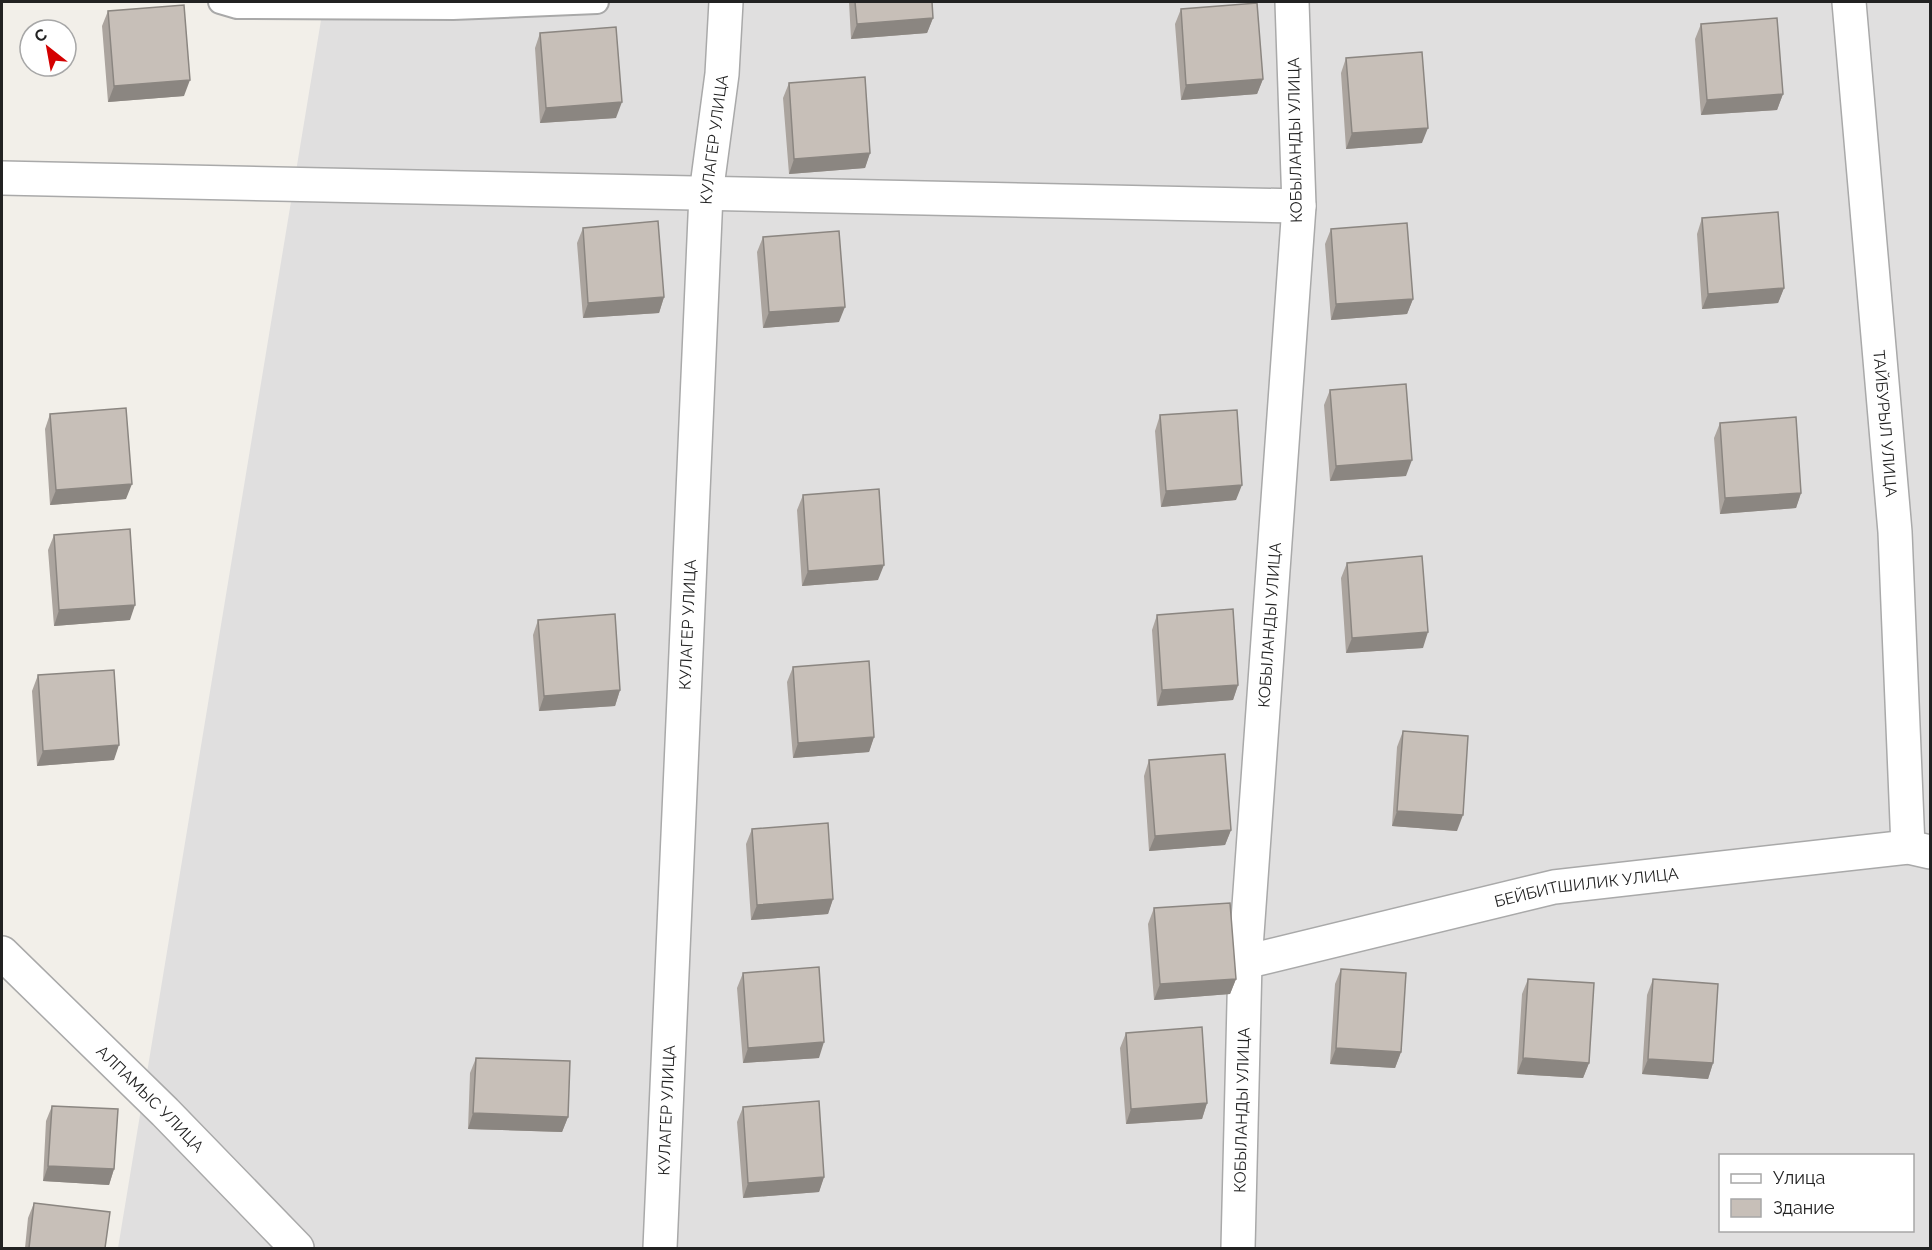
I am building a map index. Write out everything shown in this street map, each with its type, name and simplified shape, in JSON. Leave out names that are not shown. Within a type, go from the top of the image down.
[{"type":"street","name":"КУЛАГЕР УЛИЦА","points":[[660,1248],[706,194],[722,74],[726,2]]},
{"type":"street","name":"КОБЫЛАНДЫ УЛИЦА","points":[[1238,1248],[1245,962],[1299,206],[1292,2]]},
{"type":"street","name":"ТАЙБУРЫЛ УЛИЦА","points":[[1849,2],[1895,532],[1919,850]]},
{"type":"street","points":[[2,178],[1299,206]]},
{"type":"street","name":"БЕЙБИТШИЛИК УЛИЦА","points":[[1245,962],[1554,887],[1919,850]]},
{"type":"street","name":"АЛПАМЫС УЛИЦА","points":[[2,953],[165,1112],[297,1248]]},
{"type":"lane","points":[[220,2],[237,7],[453,8],[597,2]]},
{"type":"shaded area","points":[[324,2],[1930,2],[1930,1248],[118,1248]]},
{"type":"building","points":[[855,2],[932,2],[933,18],[857,24]]},
{"type":"building","points":[[1257,3],[1263,79],[1186,85],[1181,9]]},
{"type":"building","points":[[184,5],[190,80],[114,86],[108,11]]},
{"type":"building","points":[[1777,18],[1783,94],[1707,100],[1701,24]]},
{"type":"building","points":[[616,27],[622,102],[546,108],[540,33]]},
{"type":"building","points":[[1422,52],[1428,128],[1352,133],[1346,58]]},
{"type":"building","points":[[865,77],[870,153],[794,159],[789,83]]},
{"type":"building","points":[[1778,212],[1784,288],[1708,294],[1702,218]]},
{"type":"building","points":[[658,221],[664,297],[588,303],[583,228]]},
{"type":"building","points":[[1407,223],[1413,299],[1336,304],[1331,229]]},
{"type":"building","points":[[839,231],[845,307],[769,312],[763,237]]},
{"type":"building","points":[[1406,384],[1412,460],[1336,466],[1330,390]]},
{"type":"building","points":[[126,408],[132,484],[56,490],[50,414]]},
{"type":"building","points":[[1237,410],[1242,485],[1166,491],[1160,415]]},
{"type":"building","points":[[1796,417],[1801,493],[1725,498],[1720,423]]},
{"type":"building","points":[[879,489],[884,565],[808,571],[803,495]]},
{"type":"building","points":[[130,529],[135,605],[59,610],[54,535]]},
{"type":"building","points":[[1422,556],[1428,632],[1352,638],[1347,563]]},
{"type":"building","points":[[1233,609],[1238,685],[1162,690],[1157,615]]},
{"type":"building","points":[[615,614],[620,690],[544,696],[538,620]]},
{"type":"building","points":[[869,661],[874,737],[798,743],[793,667]]},
{"type":"building","points":[[114,670],[119,745],[43,751],[38,675]]},
{"type":"building","points":[[1403,731],[1468,736],[1463,815],[1397,811]]},
{"type":"building","points":[[1225,754],[1231,830],[1155,836],[1149,760]]},
{"type":"building","points":[[828,823],[833,899],[757,905],[752,829]]},
{"type":"building","points":[[1230,903],[1236,979],[1160,984],[1154,908]]},
{"type":"building","points":[[819,967],[824,1042],[748,1048],[743,973]]},
{"type":"building","points":[[1341,969],[1406,973],[1401,1052],[1336,1048]]},
{"type":"building","points":[[1528,979],[1594,983],[1589,1063],[1523,1058]]},
{"type":"building","points":[[1653,979],[1718,984],[1713,1063],[1648,1059]]},
{"type":"building","points":[[1202,1027],[1207,1103],[1131,1109],[1126,1033]]},
{"type":"building","points":[[476,1058],[570,1061],[568,1117],[473,1113]]},
{"type":"building","points":[[819,1101],[824,1177],[748,1183],[743,1107]]},
{"type":"building","points":[[52,1106],[118,1109],[114,1169],[48,1166]]},
{"type":"building","points":[[34,1203],[110,1212],[105,1248],[29,1248]]}]
